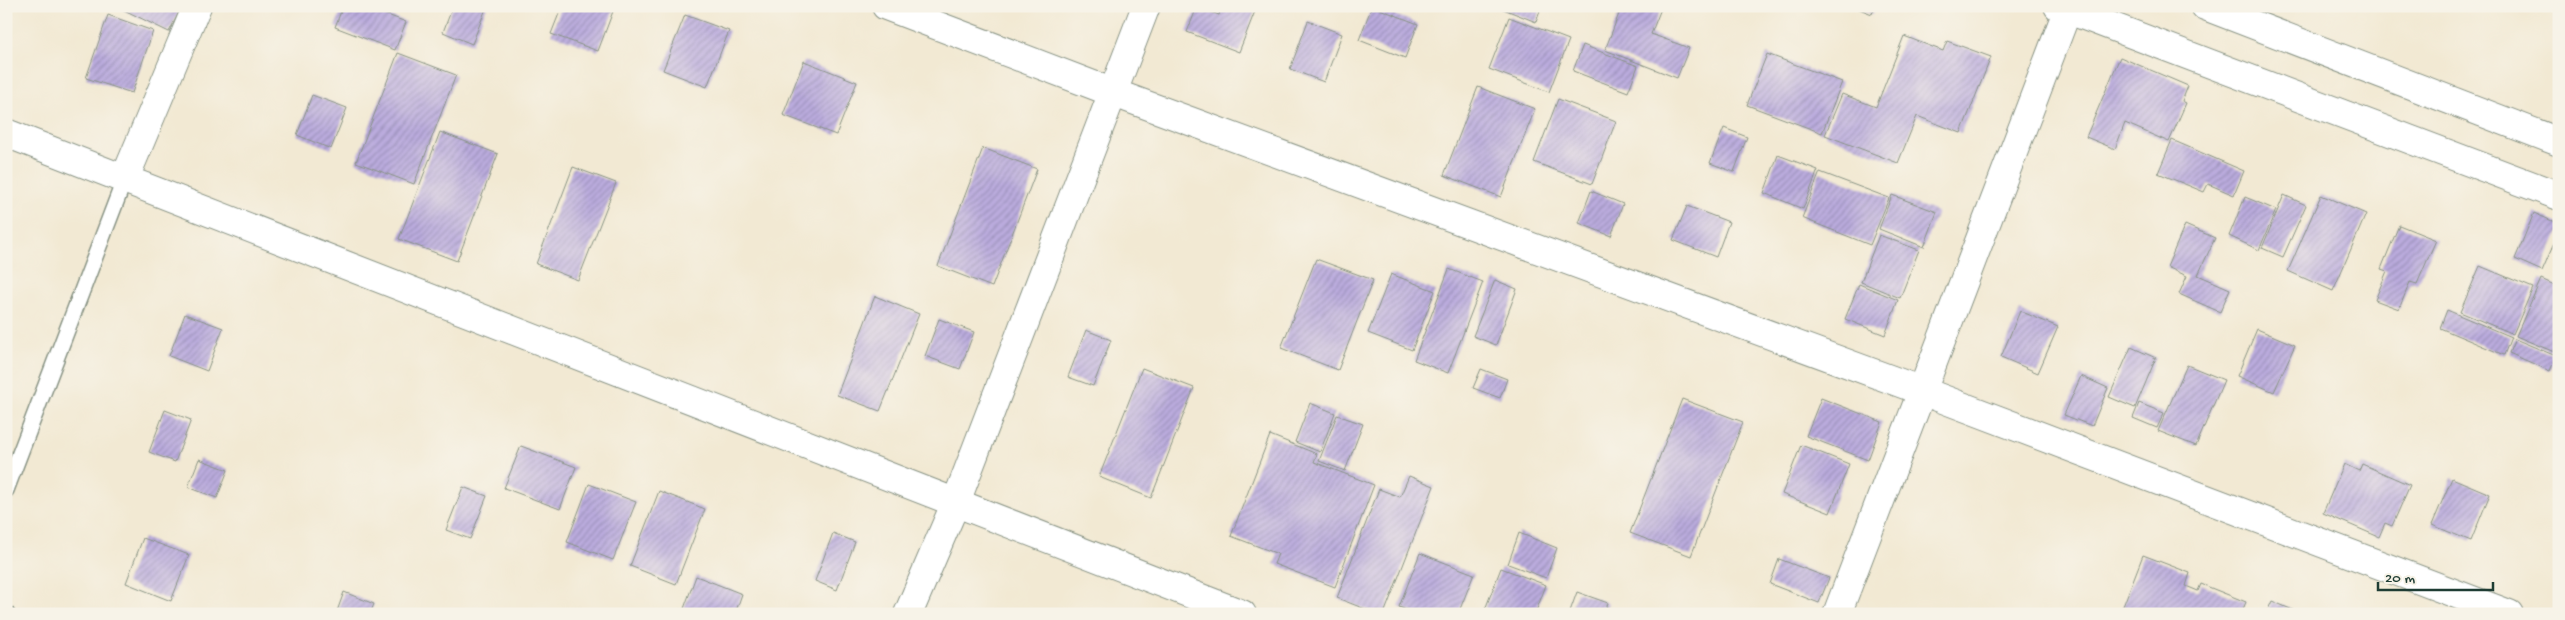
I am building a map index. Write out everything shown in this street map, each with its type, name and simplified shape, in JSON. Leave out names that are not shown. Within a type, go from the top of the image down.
[{"type":"street","points":[[125,178],[197,6]]},
{"type":"street","points":[[886,6],[1114,93],[1922,391],[2509,614]]},
{"type":"street","points":[[908,614],[956,502],[1146,6]]},
{"type":"street","points":[[2205,6],[2559,142]]},
{"type":"street","points":[[1837,614],[2065,8],[2559,196]]},
{"type":"street","points":[[6,133],[1242,614]]},
{"type":"lane","points":[[6,490],[125,178]]},
{"type":"building","points":[[116,6],[182,6],[169,32]]},
{"type":"building","points":[[343,6],[364,6],[406,22],[395,50],[335,27]]},
{"type":"building","points":[[453,6],[487,6],[472,44],[443,32]]},
{"type":"building","points":[[562,6],[615,6],[598,51],[551,34]]},
{"type":"building","points":[[1222,6],[1257,6],[1239,52],[1187,32],[1197,7],[1219,15]]},
{"type":"building","points":[[1372,6],[1418,24],[1405,58],[1359,40]]},
{"type":"building","points":[[1502,6],[1542,6],[1536,22],[1501,8]]},
{"type":"building","points":[[1622,6],[1662,6],[1651,34],[1689,48],[1677,78],[1605,50]]},
{"type":"building","points":[[1852,6],[1875,6],[1872,14]]},
{"type":"building","points":[[108,15],[153,31],[132,93],[86,78]]},
{"type":"building","points":[[685,15],[729,31],[707,87],[663,70]]},
{"type":"building","points":[[1509,17],[1569,40],[1549,92],[1489,69]]},
{"type":"building","points":[[1308,21],[1342,34],[1324,82],[1290,69]]},
{"type":"building","points":[[1904,36],[1943,51],[1947,41],[1991,57],[1961,133],[1917,116],[1898,163],[1825,135],[1842,94],[1876,107]]},
{"type":"building","points":[[1583,45],[1638,66],[1628,92],[1573,71]]},
{"type":"building","points":[[398,53],[456,75],[414,184],[356,162]]},
{"type":"building","points":[[1767,54],[1842,82],[1822,133],[1747,105]]},
{"type":"building","points":[[2120,57],[2188,86],[2182,101],[2186,103],[2169,142],[2125,123],[2115,149],[2086,137]]},
{"type":"building","points":[[804,61],[857,82],[836,135],[783,115]]},
{"type":"building","points":[[1478,87],[1535,109],[1501,197],[1444,175]]},
{"type":"building","points":[[312,95],[347,108],[331,149],[297,135]]},
{"type":"building","points":[[1558,99],[1616,121],[1592,184],[1534,162]]},
{"type":"building","points":[[1724,128],[1747,137],[1734,172],[1710,163]]},
{"type":"building","points":[[440,132],[498,154],[457,261],[399,239]]},
{"type":"building","points":[[2172,140],[2244,171],[2234,195],[2208,184],[2204,192],[2158,173]]},
{"type":"building","points":[[983,148],[1037,169],[992,287],[938,266]]},
{"type":"building","points":[[1778,155],[1818,170],[1803,209],[1764,193]]},
{"type":"building","points":[[573,167],[616,183],[578,280],[536,264]]},
{"type":"building","points":[[1820,172],[1889,198],[1870,245],[1802,218]]},
{"type":"building","points":[[1591,191],[1623,204],[1611,236],[1579,223]]},
{"type":"building","points":[[1892,195],[1937,212],[1924,247],[1879,229]]},
{"type":"building","points":[[2284,195],[2306,205],[2283,257],[2262,248]]},
{"type":"building","points":[[2321,195],[2366,214],[2333,291],[2288,271]]},
{"type":"building","points":[[2245,197],[2276,210],[2259,250],[2229,236]]},
{"type":"building","points":[[1687,206],[1729,222],[1716,257],[1673,240]]},
{"type":"building","points":[[2534,213],[2559,224],[2559,232],[2542,271],[2515,259]]},
{"type":"building","points":[[2185,225],[2215,238],[2198,275],[2230,289],[2220,312],[2179,294],[2187,276],[2167,267]]},
{"type":"building","points":[[2399,225],[2436,240],[2417,284],[2410,282],[2399,309],[2375,300],[2387,271],[2381,269]]},
{"type":"building","points":[[1879,235],[1919,250],[1900,298],[1861,282]]},
{"type":"building","points":[[1316,259],[1373,280],[1338,370],[1281,348]]},
{"type":"building","points":[[2480,266],[2533,288],[2513,334],[2460,312]]},
{"type":"building","points":[[1449,269],[1483,282],[1448,373],[1414,360]]},
{"type":"building","points":[[1391,274],[1435,291],[1412,350],[1368,333]]},
{"type":"building","points":[[2541,279],[2559,287],[2559,354],[2516,336]]},
{"type":"building","points":[[1495,280],[1517,289],[1496,345],[1473,336]]},
{"type":"building","points":[[1859,284],[1898,300],[1885,335],[1845,319]]},
{"type":"building","points":[[875,296],[919,314],[880,411],[837,395]]},
{"type":"building","points":[[2447,310],[2511,337],[2504,355],[2440,328]]},
{"type":"building","points":[[2020,311],[2058,327],[2038,373],[2001,357]]},
{"type":"building","points":[[185,314],[223,328],[207,371],[169,356]]},
{"type":"building","points":[[939,319],[974,332],[960,369],[925,356]]},
{"type":"building","points":[[2257,329],[2295,345],[2274,392],[2237,376]]},
{"type":"building","points":[[1086,330],[1111,340],[1093,386],[1068,377]]},
{"type":"building","points":[[2515,339],[2556,356],[2550,371],[2509,353]]},
{"type":"building","points":[[2131,347],[2156,358],[2135,408],[2109,397]]},
{"type":"building","points":[[2187,365],[2224,380],[2196,446],[2158,431]]},
{"type":"building","points":[[1142,368],[1194,388],[1151,498],[1099,477]]},
{"type":"building","points":[[1481,369],[1507,379],[1500,398],[1473,388]]},
{"type":"building","points":[[2081,376],[2108,388],[2092,426],[2064,415]]},
{"type":"building","points":[[1821,398],[1882,422],[1868,460],[1806,436]]},
{"type":"building","points":[[1682,399],[1743,422],[1691,556],[1630,533]]},
{"type":"building","points":[[1310,403],[1335,413],[1320,452],[1295,442]]},
{"type":"building","points":[[2139,403],[2164,413],[2157,428],[2133,418]]},
{"type":"building","points":[[165,410],[191,420],[175,462],[149,452]]},
{"type":"building","points":[[1337,415],[1363,424],[1345,471],[1319,461]]},
{"type":"building","points":[[1270,435],[1317,454],[1314,462],[1374,485],[1335,587],[1274,564],[1278,554],[1231,536]]},
{"type":"building","points":[[1801,445],[1849,464],[1830,513],[1782,494]]},
{"type":"building","points":[[521,446],[576,467],[560,509],[504,488]]},
{"type":"building","points":[[199,459],[228,470],[217,498],[188,487]]},
{"type":"building","points":[[2344,464],[2359,471],[2362,464],[2410,485],[2392,526],[2385,523],[2379,537],[2323,513]]},
{"type":"building","points":[[1409,476],[1434,486],[1384,614],[1378,614],[1337,598],[1379,489],[1400,497]]},
{"type":"building","points":[[2452,478],[2490,494],[2471,541],[2432,525]]},
{"type":"building","points":[[589,484],[636,502],[613,560],[567,542]]},
{"type":"building","points":[[463,487],[487,496],[470,539],[446,530]]},
{"type":"building","points":[[659,491],[705,509],[676,584],[630,566]]},
{"type":"building","points":[[833,533],[855,542],[837,590],[815,581]]},
{"type":"building","points":[[1519,533],[1557,548],[1546,578],[1508,564]]},
{"type":"building","points":[[143,538],[189,555],[171,601],[126,583]]},
{"type":"building","points":[[1420,553],[1474,574],[1458,614],[1417,614],[1399,607]]},
{"type":"building","points":[[2143,555],[2190,573],[2186,586],[2198,591],[2201,584],[2246,602],[2241,614],[2120,614]]},
{"type":"building","points":[[1779,559],[1829,578],[1819,603],[1770,584]]},
{"type":"building","points":[[1501,568],[1546,585],[1535,614],[1484,612]]},
{"type":"building","points":[[696,576],[742,594],[735,614],[682,614]]},
{"type":"building","points":[[344,592],[374,604],[370,614],[336,614]]},
{"type":"building","points":[[1577,592],[1608,603],[1604,614],[1569,614]]},
{"type":"building","points":[[2272,601],[2302,614],[2266,614]]}]
